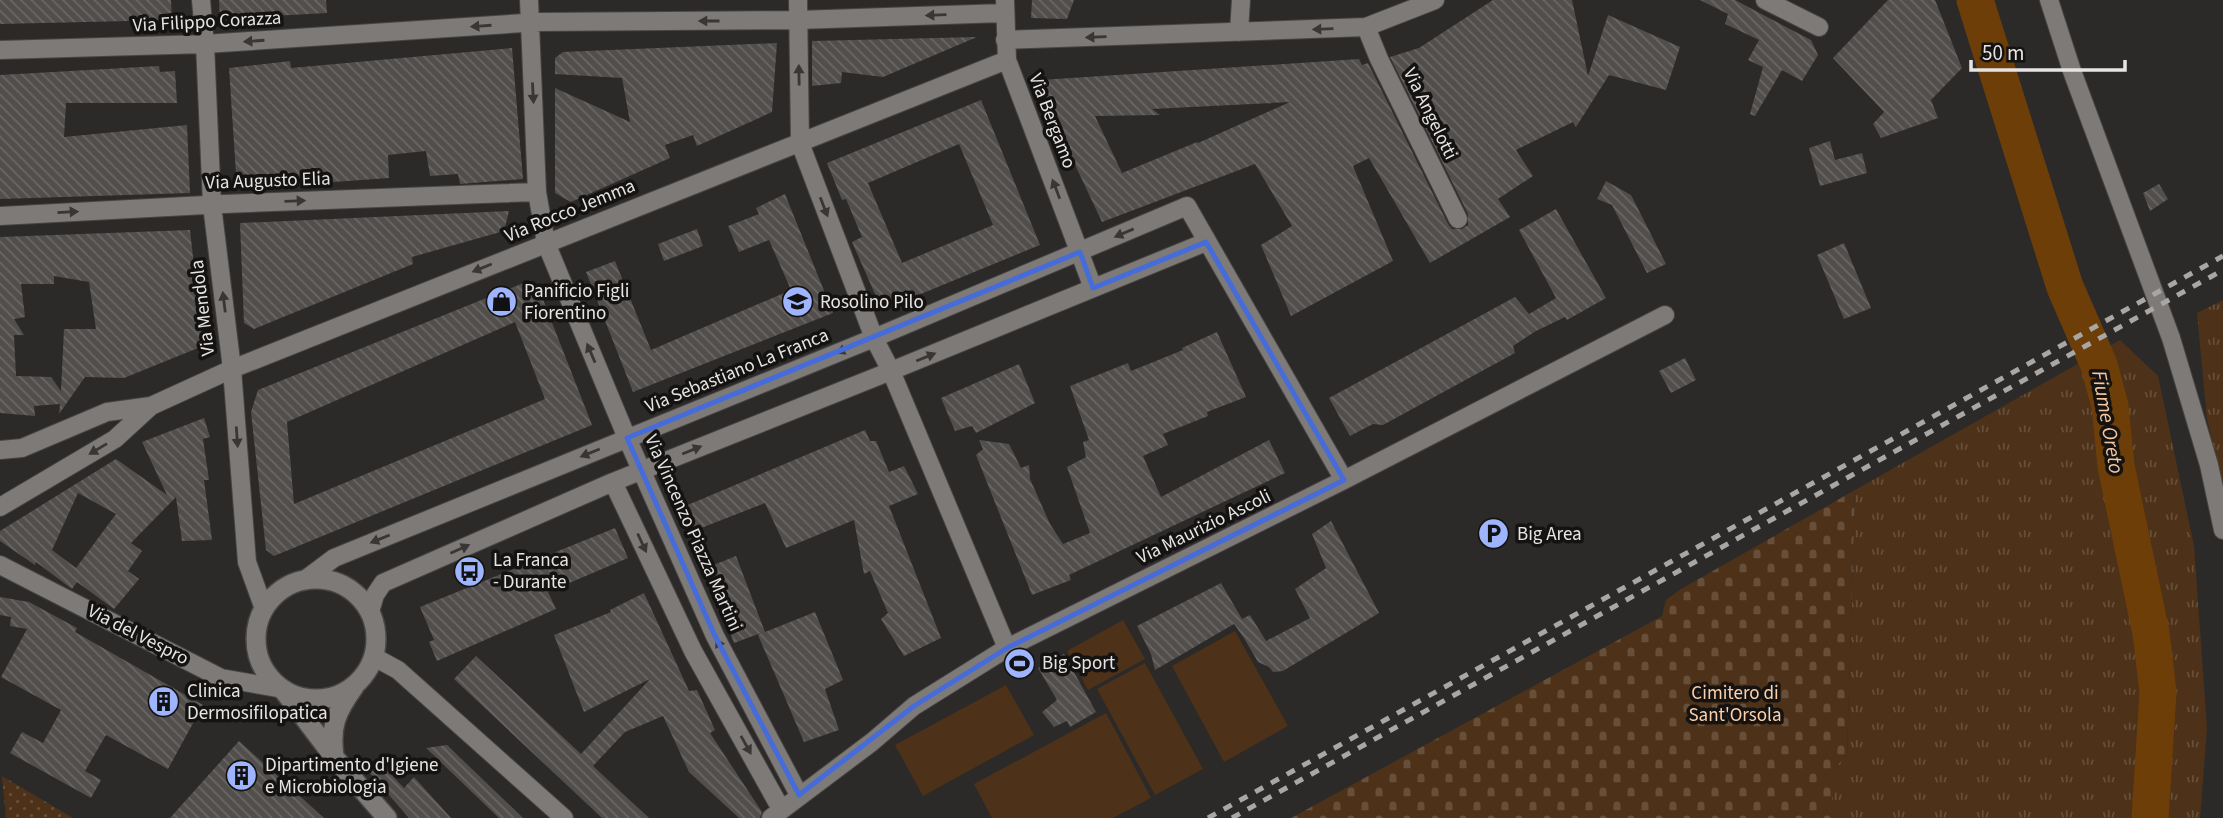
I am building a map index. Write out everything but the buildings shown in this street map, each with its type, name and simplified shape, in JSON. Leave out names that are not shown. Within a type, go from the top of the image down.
[{"type":"street","name":"Via Mendola","points":[[201,0],[212,205],[232,369],[247,562],[264,609]]},
{"type":"street","name":"Via Vincenzo Piazza Martini","points":[[529,0],[537,192],[546,243],[627,438],[715,636],[799,795]]},
{"type":"street","points":[[798,0],[800,143],[874,338],[891,371],[1007,648]]},
{"type":"street","points":[[1239,32],[1241,0]]},
{"type":"street","points":[[1005,40],[1366,27],[1435,0]]},
{"type":"street","points":[[1765,0],[1819,27]]},
{"type":"street","points":[[2049,0],[2077,84],[2171,338],[2209,465],[2223,530]]},
{"type":"street","name":"Via Filippo Corazza","points":[[0,50],[205,44],[530,23],[798,20],[1004,7]]},
{"type":"street","name":"Via Bergamo","points":[[1004,7],[1007,60],[1093,288]]},
{"type":"street","name":"Via Angelotti","points":[[1366,27],[1379,59],[1458,219]]},
{"type":"street","name":"Via Rocco Jemma","points":[[0,507],[115,439],[151,407],[232,369],[1007,60]]},
{"type":"street","name":"Via Augusto Elia","points":[[0,216],[537,192]]},
{"type":"street","name":"Via Sebastiano La Franca","points":[[306,579],[334,558],[874,338],[1187,206],[1206,242]]},
{"type":"street","points":[[370,612],[375,595],[383,583],[612,482],[1206,242],[1344,480]]},
{"type":"street","name":"Via Maurizio Ascoli","points":[[776,813],[872,742],[914,706],[1007,648],[1344,480],[1665,314]]},
{"type":"street","name":"Via Rocco Jemma","points":[[0,450],[22,447],[107,412],[151,407]]},
{"type":"street","points":[[612,482],[693,651],[776,813]]},
{"type":"street","name":"Via del Vespro","points":[[0,565],[221,678],[283,689]]},
{"type":"street","points":[[0,575],[20,575]]},
{"type":"street","points":[[334,757],[334,720],[374,657],[376,634],[370,612],[355,592],[332,580],[306,579],[286,586],[270,600],[257,630],[257,652],[267,673],[283,689],[334,757],[387,818]]},
{"type":"street","points":[[374,657],[398,670],[565,818]]},
{"type":"street","points":[[283,689],[301,697],[321,699],[340,694],[357,683]]},
{"type":"highlighted area","points":[[1206,242],[1344,480],[1007,648],[914,706],[799,795],[715,636],[627,438],[1080,252],[1093,288]]},
{"type":"green space","points":[[2223,300],[2223,488],[2207,419],[2197,313]]},
{"type":"green space","points":[[2120,340],[2158,376],[2194,546],[2207,728],[2200,818],[1832,818],[1832,770],[1847,755],[1855,490]]},
{"type":"green space","name":"Cimitero di Sant'Orsola","points":[[1855,490],[1847,755],[1832,770],[1832,818],[1291,818],[1662,616],[1666,600],[1681,589]]},
{"type":"green space","points":[[1123,620],[1145,659],[1088,690],[1067,651]]},
{"type":"green space","points":[[1235,631],[1288,726],[1224,762],[1172,666]]},
{"type":"green space","points":[[1145,663],[1203,769],[1155,795],[1097,689]]},
{"type":"green space","points":[[1006,685],[1034,735],[923,796],[895,745]]},
{"type":"green space","points":[[1106,713],[1151,798],[1113,818],[992,818],[974,784]]},
{"type":"green space","points":[[2,776],[73,818],[6,818]]},
{"type":"waterway","name":"Fiume Oreto","points":[[1975,0],[2065,287],[2099,365],[2110,406],[2116,466],[2151,633],[2158,692],[2150,818]]},
{"type":"railway","points":[[1208,818],[2223,256]]},
{"type":"railway","points":[[1232,818],[2223,270]]},
{"type":"place","name":"Panificio Figli Fiorentino","points":[[501,302]]},
{"type":"place","name":"Rosolino Pilo","points":[[797,302]]},
{"type":"place","name":"Big Area","points":[[1494,534]]},
{"type":"place","name":"La Franca - Durante","points":[[470,571]]},
{"type":"place","name":"Big Sport","points":[[1019,663]]},
{"type":"place","name":"Clinica Dermosifilopatica","points":[[164,702]]},
{"type":"place","name":"Dipartimento d'Igiene e Microbiologia","points":[[242,776]]}]
